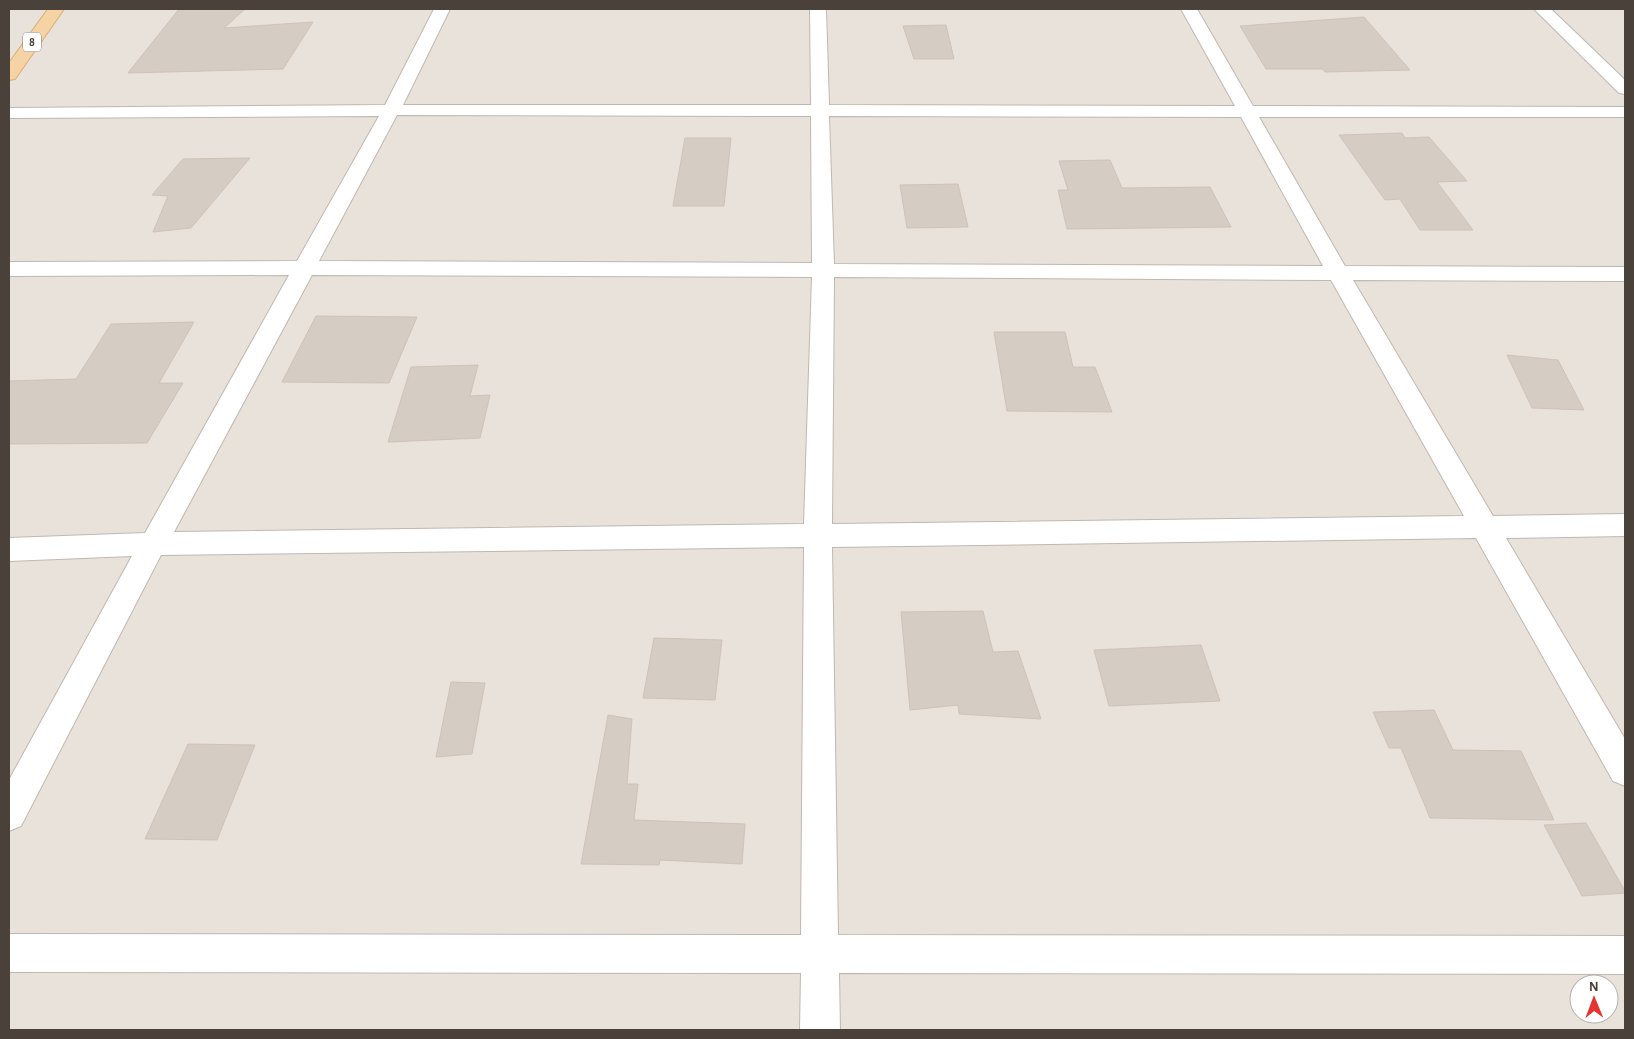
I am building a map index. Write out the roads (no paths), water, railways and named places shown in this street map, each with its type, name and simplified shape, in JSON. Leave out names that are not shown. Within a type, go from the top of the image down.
[{"type":"main road","name":"8","points":[[9,75],[56,9]]},
{"type":"street","points":[[9,814],[153,544],[391,110],[442,9]]},
{"type":"street","points":[[818,9],[823,270],[818,536],[820,1030]]},
{"type":"street","points":[[1189,9],[1338,273],[1625,770]]},
{"type":"street","points":[[1542,9],[1625,89]]},
{"type":"street","points":[[9,114],[391,110],[1625,112]]},
{"type":"street","points":[[9,269],[305,268],[1625,274]]},
{"type":"street","points":[[9,549],[153,544],[1625,525]]},
{"type":"street","points":[[9,953],[1625,955]]}]
